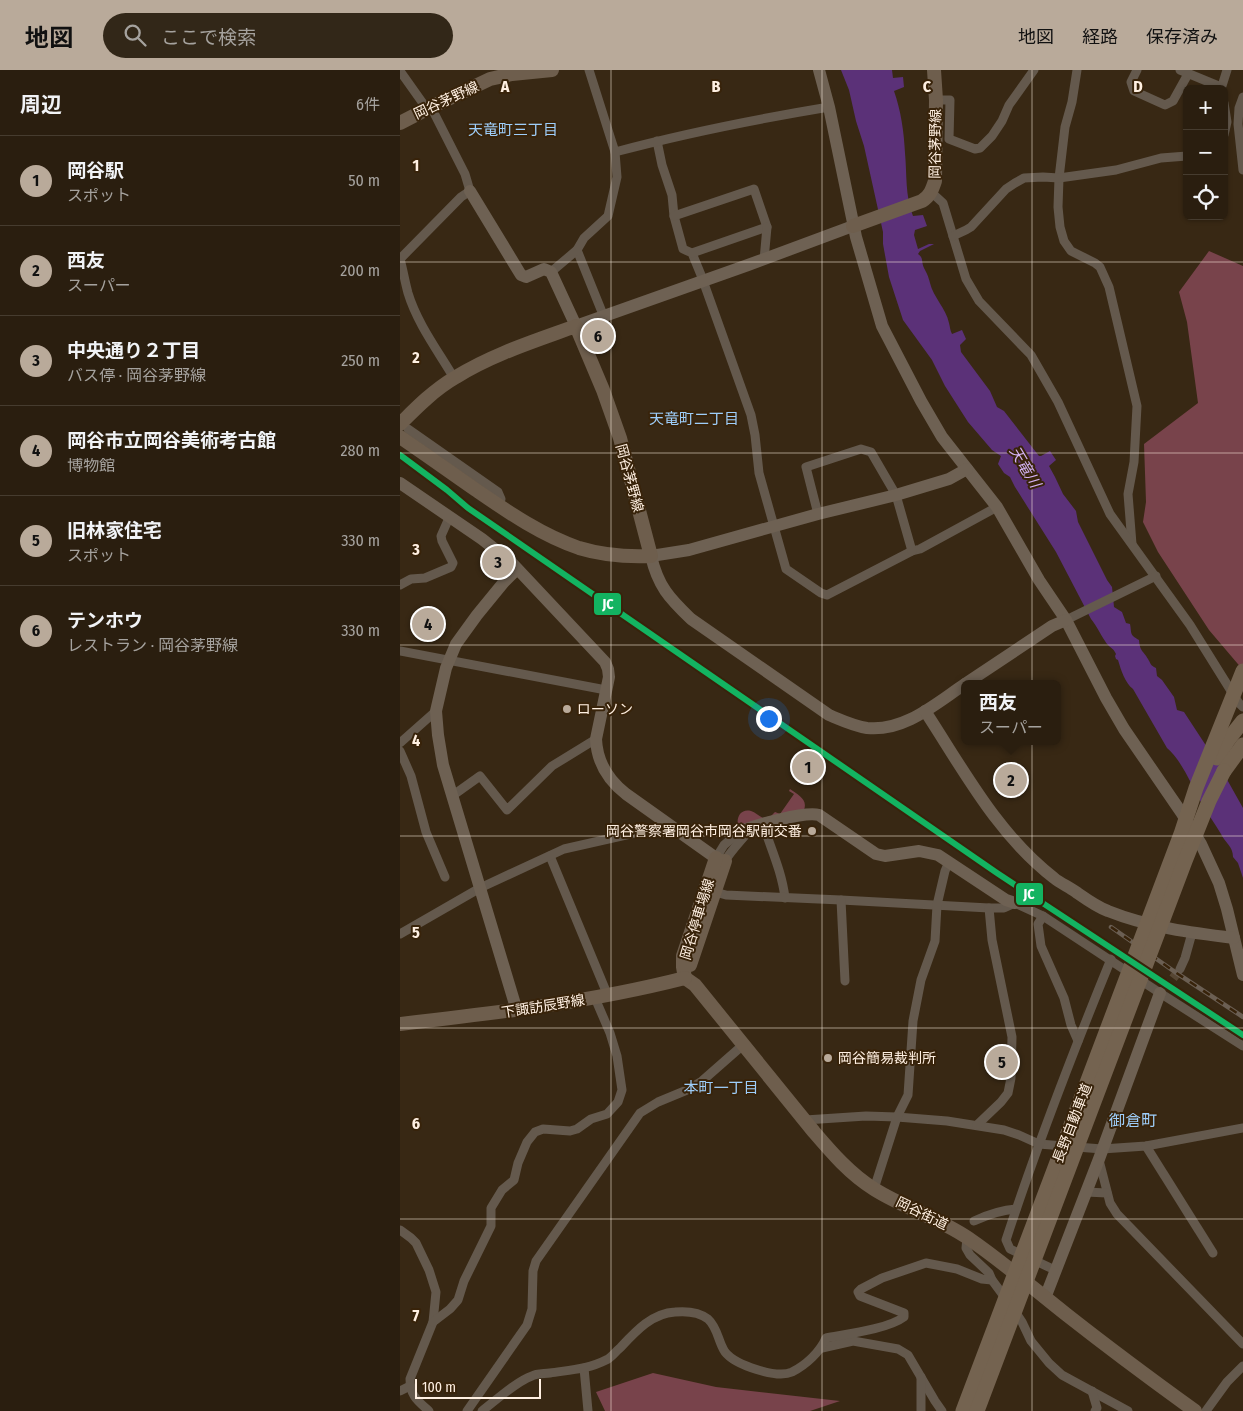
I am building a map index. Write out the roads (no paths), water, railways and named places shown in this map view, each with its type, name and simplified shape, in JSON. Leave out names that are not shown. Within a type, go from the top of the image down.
[{"type":"highway","points":[[1187,838],[1196,788],[1243,672]]},
{"type":"highway","points":[[1187,838],[1217,758],[1243,721]]},
{"type":"highway","points":[[1187,838],[1224,771],[1243,745]]},
{"type":"highway","points":[[1187,838],[1228,780],[1243,763]]},
{"type":"highway","name":"長野自動車道","points":[[963,1411],[1187,838]]},
{"type":"highway","name":"長野自動車道","points":[[977,1411],[1187,838]]},
{"type":"main road","name":"岡谷茅野線","points":[[400,123],[490,80],[512,74],[551,70]]},
{"type":"main road","name":"岡谷茅野線","points":[[857,225],[929,195],[935,182],[936,100],[934,70]]},
{"type":"main road","name":"岡谷茅野線","points":[[576,326],[604,390],[620,438],[651,556]]},
{"type":"main road","points":[[576,326],[481,363],[454,378],[428,397],[402,428],[499,506],[532,526],[560,540],[602,554],[651,556]]},
{"type":"main road","name":"岡谷停車場線","points":[[685,978],[715,892],[721,860]]},
{"type":"main road","name":"岡谷停車場線","points":[[685,978],[683,956],[721,860]]},
{"type":"main road","name":"下諏訪辰野線","points":[[400,1024],[517,1011],[602,997],[685,978]]},
{"type":"main road","name":"岡谷街道","points":[[685,978],[695,985],[829,1150],[853,1174],[874,1189],[947,1225],[967,1238],[998,1260],[1119,1356],[1195,1411]]},
{"type":"street","points":[[551,272],[577,250],[584,238],[608,216],[617,177],[615,152],[590,70]]},
{"type":"street","points":[[819,70],[882,326],[933,423],[997,507],[1039,580],[1070,618],[1106,698],[1124,729],[1201,844],[1219,883],[1243,975]]},
{"type":"street","points":[[936,100],[950,100],[949,139],[975,149],[980,148],[997,129],[1009,106],[1034,70]]},
{"type":"street","points":[[1077,70],[1072,102],[1065,127],[1059,178],[1058,207],[1060,227],[1064,241],[1071,251],[1095,263],[1104,272],[1137,406],[1134,462],[1128,494],[1132,544]]},
{"type":"street","points":[[1137,70],[1131,82],[1134,90],[1165,105],[1173,101],[1184,72],[1214,85]]},
{"type":"street","points":[[1222,85],[1227,70]]},
{"type":"street","points":[[400,71],[429,108],[465,174],[470,191],[522,276],[526,277],[544,269],[551,272],[576,326],[857,225]]},
{"type":"street","points":[[1243,97],[1239,108],[1243,170]]},
{"type":"street","points":[[615,152],[708,129],[829,107]]},
{"type":"street","points":[[1228,122],[1241,125]]},
{"type":"street","points":[[657,141],[672,196],[674,216],[683,249],[692,253],[766,227]]},
{"type":"street","points":[[953,236],[971,227],[1006,189],[1024,178],[1059,178],[1116,170],[1162,158],[1183,156]]},
{"type":"street","points":[[674,216],[754,189],[766,227],[764,260]]},
{"type":"street","points":[[454,378],[415,311],[408,294],[400,259],[461,197],[470,191]]},
{"type":"street","points":[[929,195],[942,202],[966,279],[979,301],[1031,355],[1058,402],[1110,514],[1190,624],[1241,702]]},
{"type":"street","points":[[577,250],[604,317]]},
{"type":"street","points":[[692,253],[751,415],[760,472],[786,569],[821,593],[827,595],[912,551],[920,549],[997,507]]},
{"type":"street","points":[[818,514],[806,467],[861,449],[871,452],[896,495],[912,551]]},
{"type":"street","points":[[961,687],[903,724],[886,728],[867,728],[853,725],[829,715],[691,619],[671,601],[660,585],[651,556],[689,550],[818,514],[896,495],[949,479],[967,469]]},
{"type":"street","points":[[400,483],[511,562],[605,662],[609,677],[596,739],[596,748],[600,762],[614,785],[721,860],[743,840],[752,828],[805,814],[819,815],[876,854],[885,856],[919,851],[938,855],[1006,900],[1043,916],[1162,991],[1243,1046]]},
{"type":"street","points":[[400,585],[411,579],[425,578],[450,567],[453,563],[441,536],[450,518]]},
{"type":"street","points":[[517,569],[477,615],[456,644],[443,677],[436,711],[441,753],[452,796],[517,1011]]},
{"type":"street","points":[[971,680],[1052,626],[1156,576]]},
{"type":"street","points":[[400,651],[606,690]]},
{"type":"street","points":[[925,710],[999,823],[1019,846],[1054,878],[1107,911],[1192,933],[1234,938]]},
{"type":"street","points":[[400,743],[436,711]]},
{"type":"street","points":[[452,796],[480,776],[506,810],[552,766],[596,739]]},
{"type":"street","points":[[400,751],[411,776],[426,832],[444,877]]},
{"type":"street","points":[[400,934],[480,888],[564,850],[657,828],[665,821]]},
{"type":"street","points":[[752,828],[779,866],[785,898]]},
{"type":"street","points":[[433,1322],[458,1300],[464,1281],[492,1226],[491,1208],[502,1190],[514,1180],[518,1163],[527,1142],[535,1132],[543,1129],[570,1131],[592,1119],[607,1114],[618,1102],[622,1090],[617,1056],[602,997],[550,856]]},
{"type":"street","points":[[874,1189],[897,1117],[908,1095],[912,1021],[921,980],[935,941],[937,905],[949,862]]},
{"type":"street","points":[[715,892],[726,895],[989,908],[1004,908],[1014,902]]},
{"type":"street","points":[[841,900],[845,981]]},
{"type":"street","points":[[977,1125],[1001,1102],[1008,1092],[1011,1078],[1012,1037],[992,940],[989,908]]},
{"type":"street","points":[[1043,916],[1038,924],[1042,946],[1064,998],[1071,1025],[1078,1041]]},
{"type":"street","points":[[1180,969],[1192,933]]},
{"type":"street","points":[[1055,1270],[1010,1249],[1006,1240],[1039,1144],[1111,959]]},
{"type":"street","points":[[1045,1298],[1162,991]]},
{"type":"street","points":[[467,1411],[526,1325],[532,1309],[533,1270],[536,1261],[640,1112],[702,1081],[743,1045]]},
{"type":"street","points":[[805,1120],[866,1116],[946,1120],[1004,1130],[1039,1144],[1100,1154],[1243,1128]]},
{"type":"street","points":[[1146,1146],[1213,1253]]},
{"type":"street","points":[[1100,1154],[1110,1203],[1117,1214],[1243,1344]]},
{"type":"street","points":[[1086,1192],[1108,1193]]},
{"type":"street","points":[[974,1221],[990,1214],[1016,1209]]},
{"type":"street","points":[[400,1230],[416,1243],[429,1270],[436,1292],[433,1322],[410,1379],[410,1386],[414,1397],[429,1411]]},
{"type":"street","points":[[967,1238],[966,1248],[970,1255],[989,1272],[992,1280],[1022,1322],[1031,1341],[1049,1363],[1062,1375],[1128,1411]]},
{"type":"street","points":[[482,1411],[496,1399],[532,1375],[584,1368],[607,1360],[642,1326],[660,1315],[674,1312],[694,1312],[707,1318],[713,1325],[725,1353],[742,1365],[779,1374],[790,1373],[822,1348],[826,1338],[884,1326],[904,1318],[904,1313],[860,1296],[858,1292],[861,1289],[882,1278],[926,1263],[958,1269],[982,1280],[992,1280]]},
{"type":"street","points":[[822,1348],[854,1341],[898,1349],[908,1355],[942,1411]]},
{"type":"street","points":[[1206,1411],[1243,1366]]},
{"type":"street","points":[[584,1368],[588,1411]]},
{"type":"street","points":[[920,1411],[921,1377]]},
{"type":"street","points":[[400,1391],[410,1386]]},
{"type":"street","points":[[1092,1391],[1097,1410]]},
{"type":"water","name":"天竜川","points":[[841,70],[892,70],[893,78],[903,77],[904,87],[894,91],[903,129],[907,193],[913,216],[923,215],[927,226],[915,230],[914,235],[918,249],[934,244],[918,254],[922,259],[934,293],[945,312],[952,334],[962,330],[966,339],[960,345],[961,352],[990,391],[997,407],[1004,411],[1039,456],[1050,451],[1056,460],[1049,466],[1063,494],[1076,511],[1078,522],[1112,587],[1114,607],[1122,612],[1126,623],[1130,624],[1132,634],[1139,640],[1142,651],[1156,668],[1157,676],[1174,697],[1177,710],[1184,712],[1220,767],[1243,808],[1243,878],[1230,847],[1202,804],[1182,766],[1167,748],[1126,680],[1116,659],[1115,652],[1106,643],[1091,619],[1056,552],[1010,477],[1004,473],[998,464],[1001,456],[992,450],[968,422],[945,386],[932,360],[903,320],[889,277],[883,244],[883,232],[864,146],[849,90]]},
{"type":"tunnel","points":[[1165,989],[1180,969]]},
{"type":"railway","points":[[1111,927],[1243,1017]]},
{"type":"place","name":"テンホウ","points":[[598,336]]},
{"type":"place","name":"中央通り２丁目","points":[[498,562]]},
{"type":"place","name":"岡谷市立岡谷美術考古館","points":[[428,624]]},
{"type":"place","name":"ローソン","points":[[567,709]]},
{"type":"place","name":"岡谷駅","points":[[808,767]]},
{"type":"place","name":"西友","points":[[1011,780]]},
{"type":"place","name":"岡谷警察署岡谷市岡谷駅前交番","points":[[812,831]]},
{"type":"place","name":"岡谷簡易裁判所","points":[[828,1058]]},
{"type":"place","name":"旧林家住宅","points":[[1002,1062]]},
{"type":"district","name":"天竜町三丁目","points":[[513,130]]},
{"type":"district","name":"天竜町二丁目","points":[[694,419]]},
{"type":"district","name":"本町一丁目","points":[[721,1088]]},
{"type":"district","name":"御倉町","points":[[1133,1120]]}]
